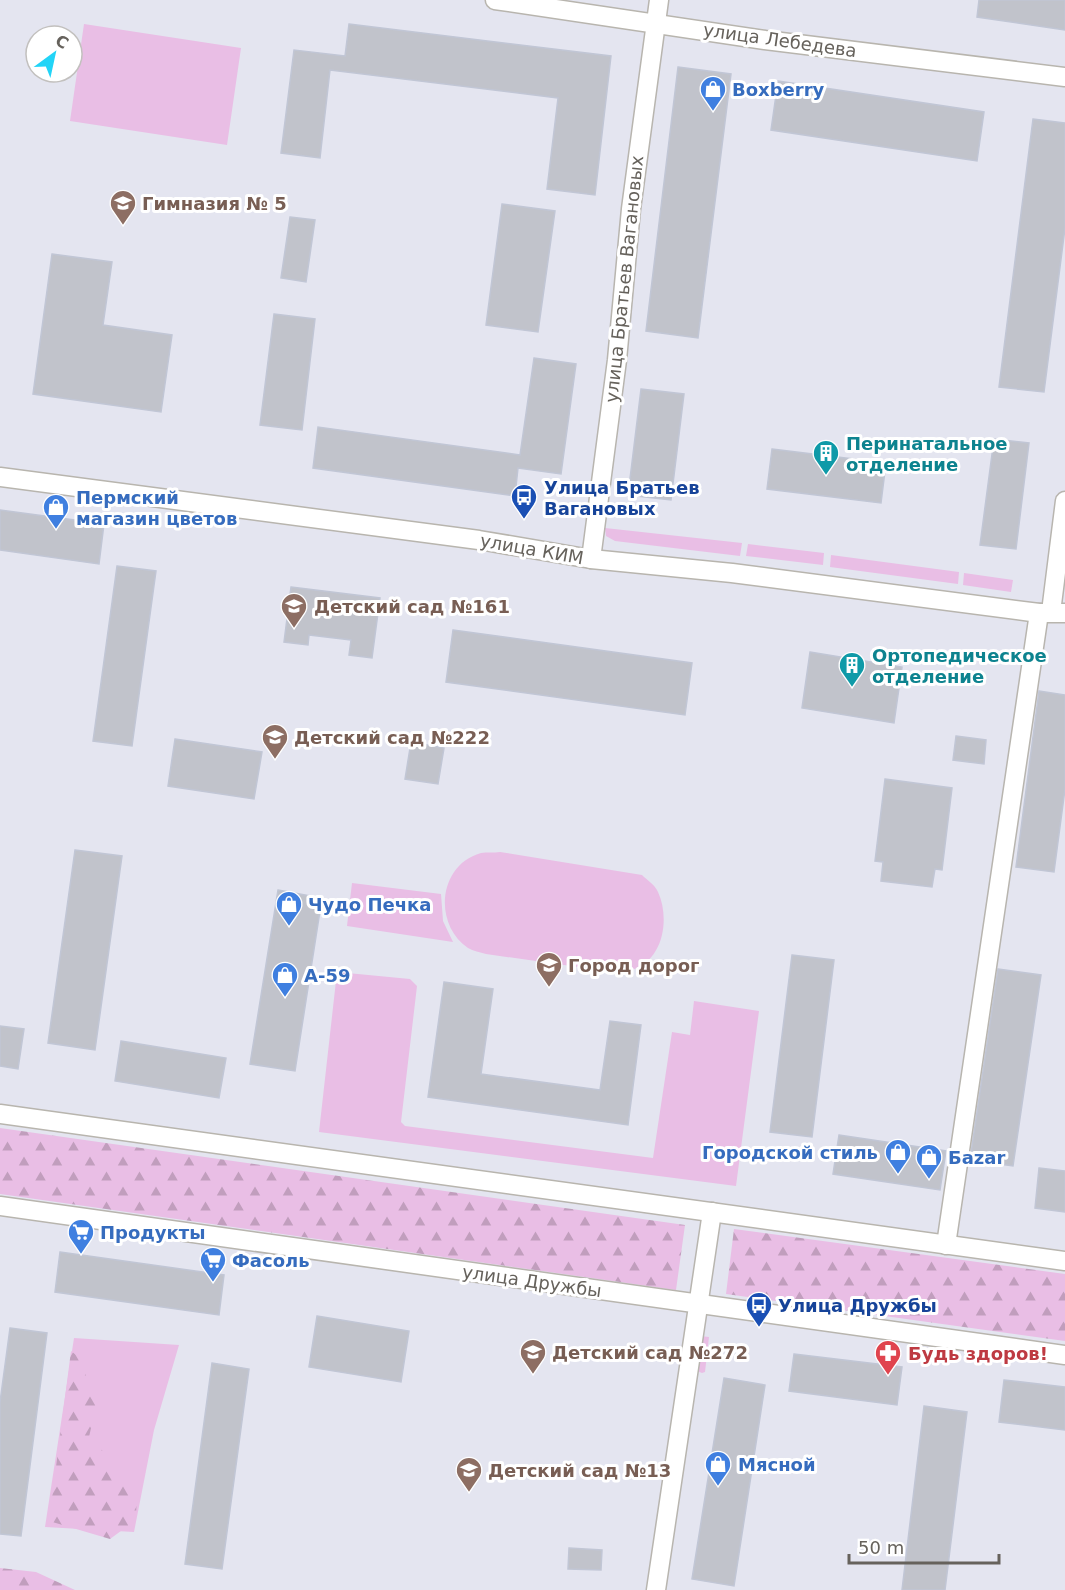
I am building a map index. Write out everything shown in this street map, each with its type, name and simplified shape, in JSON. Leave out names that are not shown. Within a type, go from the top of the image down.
[{"type":"street","name":"улица Лебедева","points":[[495,0],[656,24],[1065,77]]},
{"type":"street","name":"улица Братьев Вагановых","points":[[591,559],[617,360],[632,197],[659,0]]},
{"type":"street","name":"улица КИМ","points":[[0,477],[479,540],[591,559],[732,573],[1052,613]]},
{"type":"street","points":[[946,1245],[1052,613],[1065,501]]},
{"type":"street","points":[[0,1114],[1065,1261]]},
{"type":"street","name":"улица Дружбы","points":[[0,1206],[1065,1354]]},
{"type":"street","points":[[656,1590],[712,1212]]},
{"type":"green space","points":[[84,24],[241,48],[227,145],[70,121],[75,84],[84,84]]},
{"type":"green space","points":[[605,528],[742,543],[740,556],[615,541],[606,536]]},
{"type":"green space","points":[[748,544],[824,553],[823,565],[746,556]]},
{"type":"green space","points":[[831,555],[959,572],[958,584],[830,567]]},
{"type":"green space","points":[[964,573],[1013,580],[1011,592],[963,585]]},
{"type":"green space","points":[[500,852],[642,875],[657,889],[662,902],[661,937],[651,958],[629,971],[613,972],[486,954],[468,948],[457,938],[449,925],[445,911],[445,896],[449,882],[456,870],[467,860],[481,853]]},
{"type":"green space","points":[[352,883],[441,894],[443,921],[453,942],[347,926]]},
{"type":"green space","points":[[337,972],[410,979],[417,986],[401,1122],[405,1126],[653,1158],[672,1032],[690,1035],[694,1001],[759,1011],[736,1186],[319,1132]]},
{"type":"green space","points":[[0,1128],[685,1225],[676,1290],[0,1194]]},
{"type":"green space","points":[[734,1229],[1065,1274],[1065,1341],[726,1294]]},
{"type":"green space","points":[[700,1336],[709,1337],[705,1372],[702,1373],[697,1371]]},
{"type":"green space","points":[[74,1338],[179,1345],[154,1430],[134,1532],[45,1527]]},
{"type":"green space","points":[[71,1351],[80,1358],[96,1406],[89,1437],[137,1486],[136,1520],[110,1539],[49,1521]]},
{"type":"green space","points":[[0,1568],[36,1572],[75,1590],[0,1590]]},
{"type":"building","points":[[979,0],[1065,0],[1065,30],[977,17]]},
{"type":"building","points":[[349,24],[611,56],[595,195],[547,189],[558,98],[330,70],[320,158],[281,153],[294,50],[345,56]]},
{"type":"building","points":[[678,67],[731,74],[698,338],[646,331]]},
{"type":"building","points":[[778,81],[984,112],[977,161],[771,130]]},
{"type":"building","points":[[1033,119],[1065,123],[1065,228],[1044,392],[999,387]]},
{"type":"building","points":[[502,204],[555,211],[538,332],[486,325]]},
{"type":"building","points":[[290,217],[315,220],[306,282],[281,278]]},
{"type":"building","points":[[52,254],[112,262],[103,325],[172,335],[161,412],[33,394]]},
{"type":"building","points":[[274,314],[315,319],[302,430],[260,425]]},
{"type":"building","points":[[534,358],[576,364],[561,474],[518,468],[515,496],[313,468],[318,427],[520,455]]},
{"type":"building","points":[[641,389],[684,394],[671,500],[628,495]]},
{"type":"building","points":[[994,439],[1029,443],[1016,549],[980,545]]},
{"type":"building","name":"Перинатальное отделение","points":[[772,449],[886,463],[881,503],[767,489]]},
{"type":"building","points":[[0,510],[104,524],[99,564],[0,550]]},
{"type":"building","points":[[117,566],[156,571],[132,746],[93,741]]},
{"type":"building","points":[[291,587],[380,598],[372,658],[349,655],[351,640],[309,635],[308,645],[284,642]]},
{"type":"building","points":[[453,630],[692,663],[685,715],[446,682]]},
{"type":"building","name":"Ортопедическое отделение","points":[[810,652],[902,667],[894,723],[802,708]]},
{"type":"building","points":[[1039,691],[1065,695],[1065,789],[1054,872],[1016,867]]},
{"type":"building","points":[[956,736],[986,740],[984,764],[953,760]]},
{"type":"building","points":[[175,739],[262,752],[254,799],[168,786]]},
{"type":"building","points":[[411,742],[444,748],[438,784],[405,779]]},
{"type":"building","points":[[885,779],[952,788],[942,870],[935,869],[932,887],[881,881],[883,862],[875,861]]},
{"type":"building","points":[[75,850],[122,856],[95,1050],[48,1043]]},
{"type":"building","points":[[278,890],[322,898],[295,1071],[250,1064]]},
{"type":"building","points":[[792,955],[834,960],[812,1137],[770,1132]]},
{"type":"building","points":[[998,969],[1041,975],[1013,1166],[970,1160]]},
{"type":"building","points":[[444,982],[493,989],[481,1074],[600,1090],[610,1021],[641,1025],[628,1125],[428,1097]]},
{"type":"building","points":[[0,1026],[24,1029],[18,1069],[0,1066]]},
{"type":"building","points":[[121,1041],[226,1058],[219,1098],[115,1081]]},
{"type":"building","points":[[839,1135],[946,1151],[940,1190],[833,1174]]},
{"type":"building","points":[[1039,1168],[1065,1171],[1065,1212],[1035,1208]]},
{"type":"building","points":[[60,1252],[224,1275],[219,1315],[55,1292]]},
{"type":"building","points":[[317,1316],[409,1331],[401,1382],[309,1367]]},
{"type":"building","points":[[10,1328],[47,1333],[21,1536],[0,1534],[0,1402]]},
{"type":"building","points":[[794,1354],[902,1367],[897,1405],[789,1391]]},
{"type":"building","points":[[212,1363],[249,1369],[222,1569],[185,1564]]},
{"type":"building","points":[[724,1378],[765,1385],[734,1586],[692,1579]]},
{"type":"building","points":[[1004,1380],[1065,1387],[1065,1430],[999,1422]]},
{"type":"building","points":[[924,1406],[967,1412],[945,1590],[902,1590]]},
{"type":"building","points":[[569,1548],[602,1550],[601,1570],[568,1569]]},
{"type":"place","name":"Boxberry","points":[[713,112]]},
{"type":"place","name":"Гимназия № 5","points":[[123,226]]},
{"type":"place","name":"Перинатальное отделение","points":[[826,476]]},
{"type":"place","name":"Улица Братьев Вагановых","points":[[524,520]]},
{"type":"place","name":"Пермский магазин цветов","points":[[56,530]]},
{"type":"place","name":"Детский сад №161","points":[[294,629]]},
{"type":"place","name":"Ортопедическое отделение","points":[[852,688]]},
{"type":"place","name":"Детский сад №222","points":[[275,760]]},
{"type":"place","name":"Чудо Печка","points":[[289,927]]},
{"type":"place","name":"Город дорог","points":[[549,988]]},
{"type":"place","name":"А-59","points":[[285,998]]},
{"type":"place","name":"Городской стиль","points":[[898,1175]]},
{"type":"place","name":"Бazar","points":[[929,1180]]},
{"type":"place","name":"Продукты","points":[[81,1255]]},
{"type":"place","name":"Фасоль","points":[[213,1283]]},
{"type":"place","name":"Улица Дружбы","points":[[759,1328]]},
{"type":"place","name":"Детский сад №272","points":[[533,1375]]},
{"type":"place","name":"Будь здоров!","points":[[888,1376]]},
{"type":"place","name":"Мясной","points":[[718,1487]]},
{"type":"place","name":"Детский сад №13","points":[[469,1493]]}]
